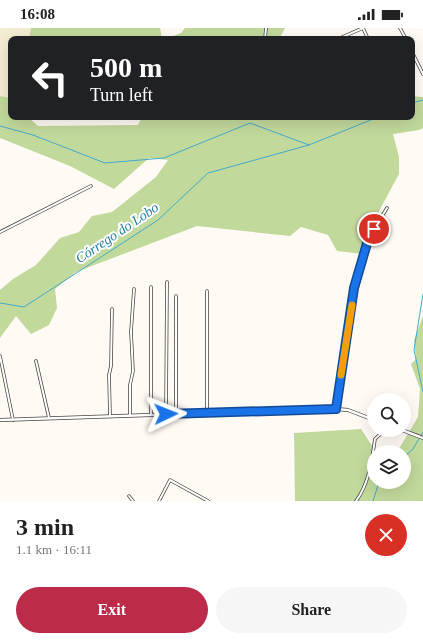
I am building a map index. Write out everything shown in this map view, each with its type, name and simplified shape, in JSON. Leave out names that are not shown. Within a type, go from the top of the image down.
[{"type":"street","points":[[346,36],[363,28]]},
{"type":"street","points":[[415,58],[423,74]]},
{"type":"street","points":[[0,232],[91,186]]},
{"type":"street","points":[[336,409],[354,288],[368,240],[387,208]]},
{"type":"street","points":[[166,282],[166,414]]},
{"type":"street","points":[[151,287],[151,415]]},
{"type":"street","points":[[130,416],[130,385],[133,371],[131,332],[134,289]]},
{"type":"street","points":[[207,291],[207,413]]},
{"type":"street","points":[[176,296],[176,414]]},
{"type":"street","points":[[110,416],[109,375],[111,366],[112,309]]},
{"type":"street","points":[[0,356],[13,420]]},
{"type":"street","points":[[36,361],[49,418]]},
{"type":"street","points":[[0,420],[336,409],[348,410],[367,417]]},
{"type":"street","points":[[411,434],[421,438]]},
{"type":"street","points":[[356,501],[371,465],[375,439],[377,437]]},
{"type":"street","points":[[159,501],[170,480],[208,501]]},
{"type":"street","points":[[129,496],[133,501]]},
{"type":"shaded area","points":[[0,28],[31,28],[30,36],[8,36],[8,97],[0,96]]},
{"type":"green space","points":[[31,28],[160,28],[161,36],[30,36]]},
{"type":"green space","points":[[185,28],[285,28],[281,36],[174,36],[181,33]]},
{"type":"green space","points":[[0,96],[8,97],[8,120],[31,120],[38,126],[138,125],[140,120],[415,120],[415,96],[423,97],[423,128],[393,134],[399,157],[399,174],[371,226],[363,254],[337,251],[328,235],[301,227],[290,236],[197,226],[76,272],[55,289],[57,308],[49,325],[31,334],[16,316],[0,338],[0,290],[13,279],[36,265],[60,238],[79,232],[92,216],[112,212],[156,177],[168,160],[149,158],[114,189],[70,166],[0,138]]},
{"type":"green space","points":[[423,316],[423,501],[295,501],[294,433],[361,429],[371,445],[367,445],[367,489],[411,489],[411,445],[401,445],[406,437],[411,437],[411,429],[418,417],[420,389],[411,364],[416,359],[414,340]]},
{"type":"waterway","points":[[415,102],[423,100]]},
{"type":"waterway","points":[[0,126],[33,135],[105,163],[164,158],[250,123],[309,145],[371,120]]},
{"type":"waterway","name":"Córrego do Lobo","points":[[0,303],[24,307],[158,220],[208,173],[309,145]]},
{"type":"waterway","points":[[423,294],[414,350],[423,392]]},
{"type":"waterway","points":[[411,451],[423,432]]},
{"type":"waterway","points":[[373,501],[377,489]]},
{"type":"slow traffic","points":[[341,375],[352,305]]},
{"type":"route","points":[[166,414],[336,409],[354,288],[368,240],[374,229]]}]
